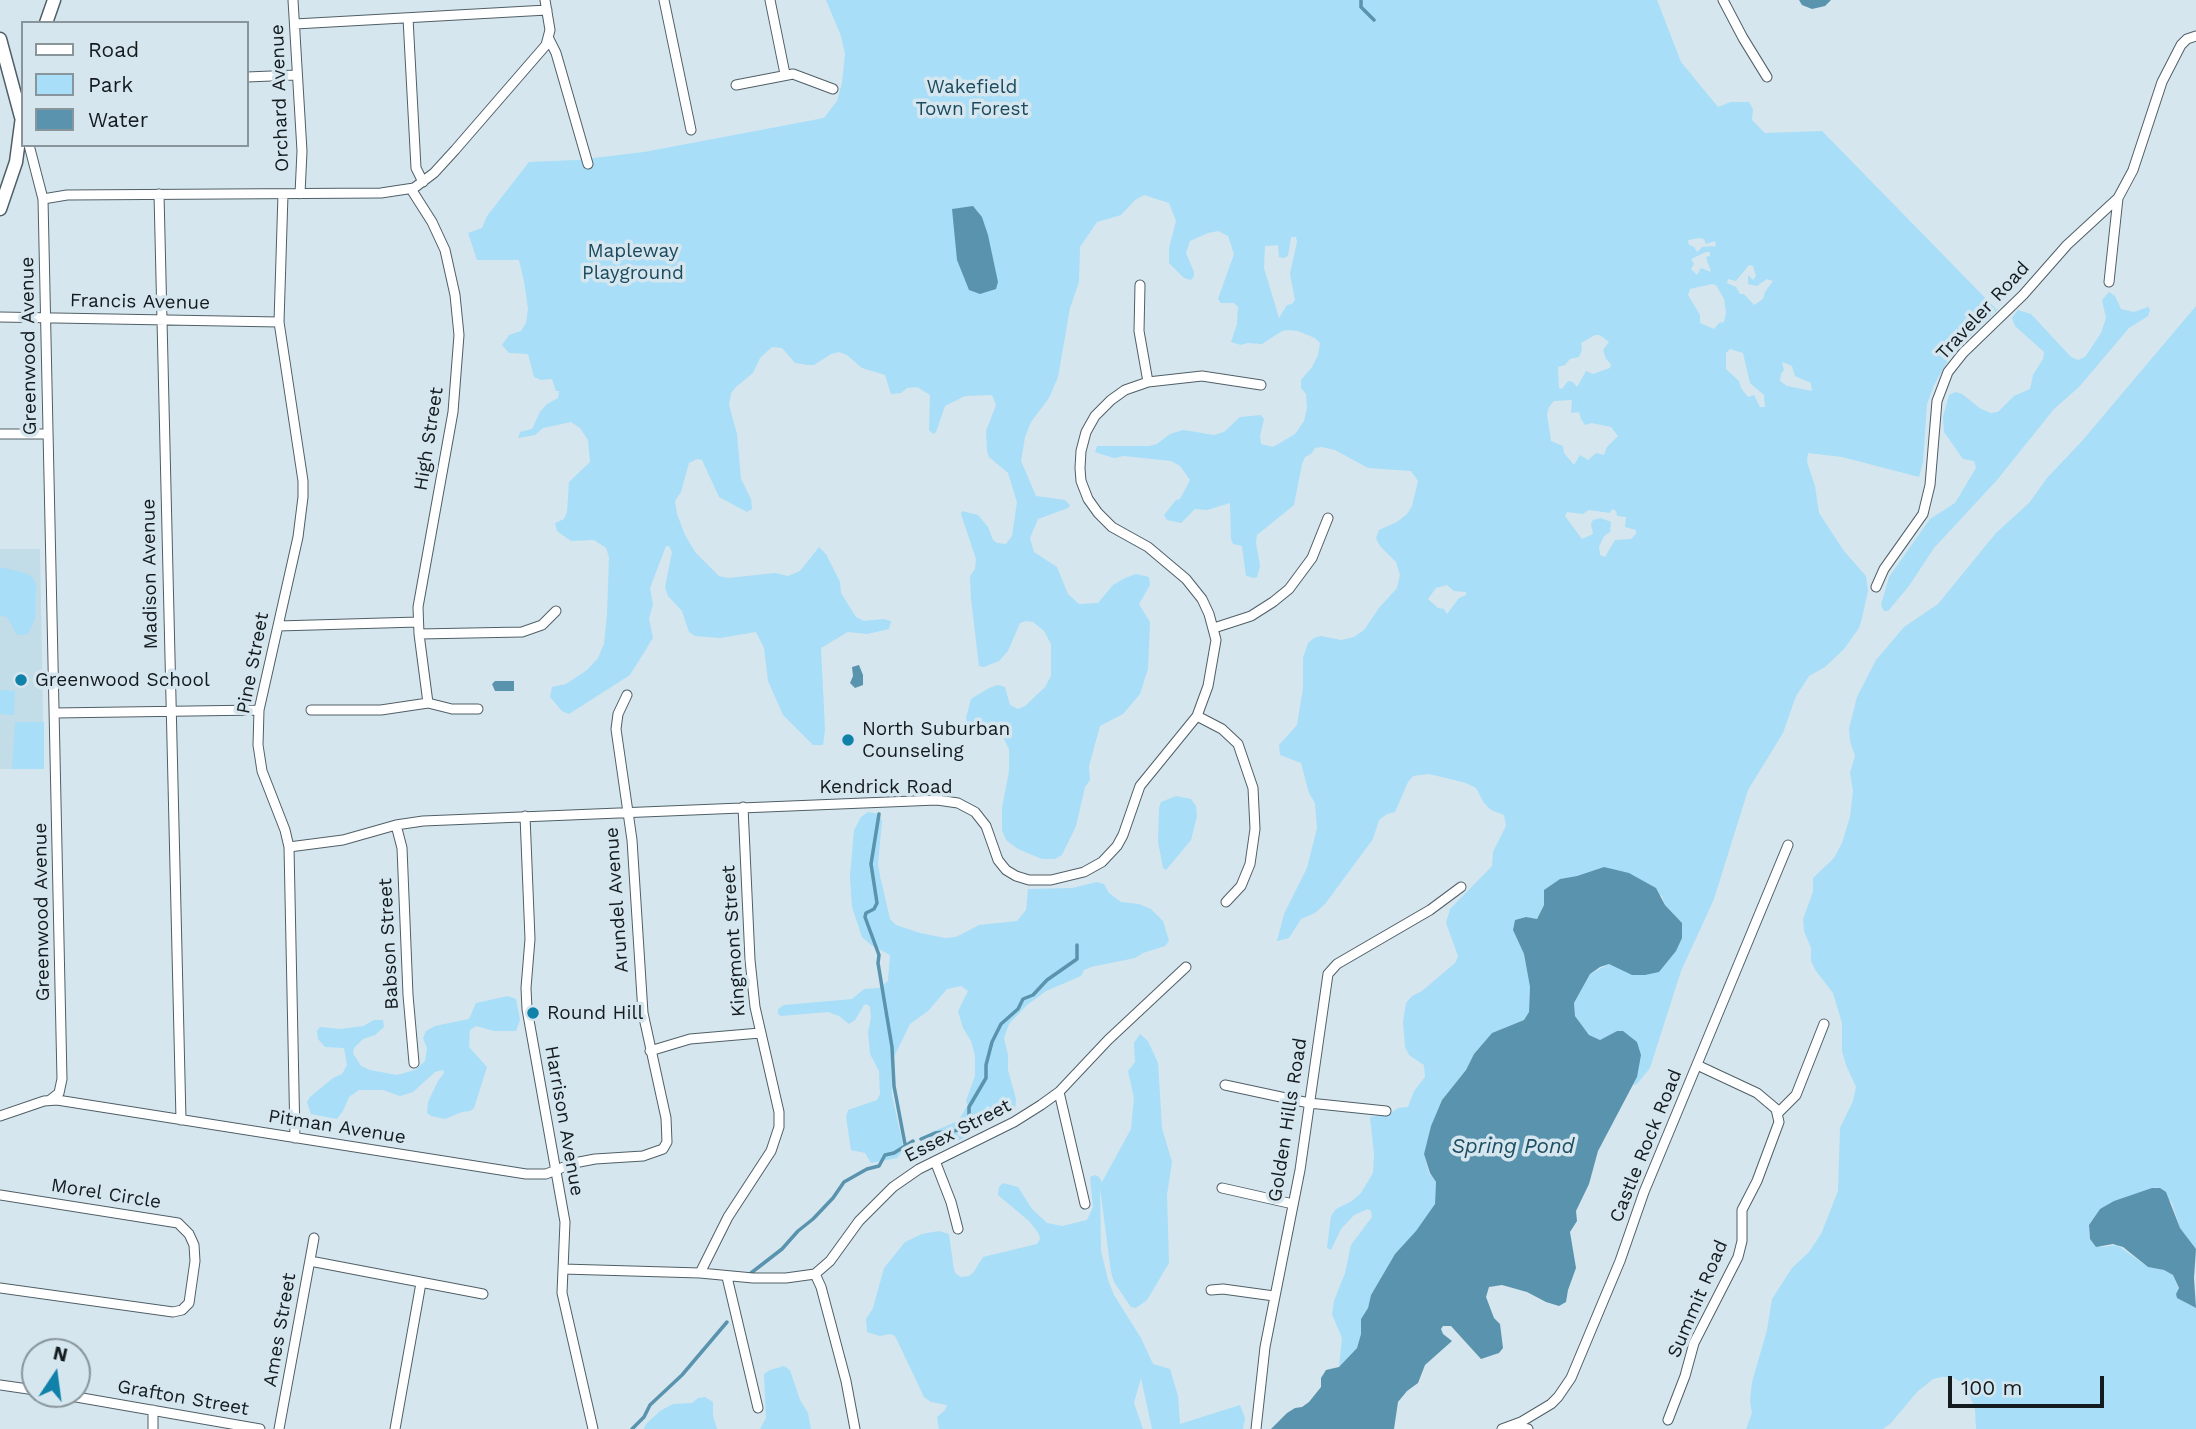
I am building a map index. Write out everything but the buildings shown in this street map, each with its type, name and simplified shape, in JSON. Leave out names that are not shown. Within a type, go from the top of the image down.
[{"type":"street","points":[[47,21],[54,0]]},
{"type":"street","name":"Orchard Avenue","points":[[293,0],[302,151],[300,194]]},
{"type":"street","points":[[545,0],[549,39],[556,53],[588,164]]},
{"type":"street","points":[[664,0],[691,130]]},
{"type":"street","points":[[769,0],[785,75]]},
{"type":"street","points":[[1723,0],[1767,77]]},
{"type":"street","points":[[295,24],[547,10]]},
{"type":"street","points":[[408,18],[416,168],[423,183]]},
{"type":"street","points":[[2109,282],[2118,198],[2133,170],[2162,82],[2181,45],[2196,36]]},
{"type":"street","points":[[0,39],[21,112]]},
{"type":"street","points":[[43,199],[66,195],[382,193],[411,189],[423,183],[455,150],[549,39]]},
{"type":"street","points":[[248,77],[296,75]]},
{"type":"street","points":[[736,85],[785,75],[804,76],[833,89]]},
{"type":"street","points":[[0,209],[15,167],[21,123]]},
{"type":"street","name":"Greenwood Avenue","points":[[30,147],[43,199],[47,318],[62,1079],[60,1091],[50,1100]]},
{"type":"street","name":"High Street","points":[[411,189],[432,222],[445,250],[455,295],[459,335],[453,412],[419,600],[419,634],[428,703]]},
{"type":"street","name":"Madison Avenue","points":[[159,194],[181,1120]]},
{"type":"street","name":"Pine Street","points":[[283,194],[279,322],[303,496],[298,537],[259,710],[259,761],[289,847],[295,1138]]},
{"type":"street","name":"Traveler Road","points":[[1876,587],[1884,569],[1923,514],[1930,485],[1937,401],[1948,372],[1963,353],[2024,295],[2067,245],[2118,198]]},
{"type":"street","points":[[1140,285],[1139,331],[1148,382]]},
{"type":"street","name":"Francis Avenue","points":[[0,317],[279,322]]},
{"type":"street","name":"Kendrick Road","points":[[289,847],[335,841],[423,821],[890,801],[958,803],[972,809],[982,820],[995,853],[1006,870],[1029,880],[1065,878],[1084,872],[1102,862],[1117,846],[1140,786],[1197,716],[1212,669],[1216,640],[1202,599],[1186,579],[1148,547],[1104,521],[1092,506],[1084,490],[1080,468],[1081,451],[1092,420],[1125,390],[1148,382],[1202,376],[1261,385]]},
{"type":"street","points":[[0,434],[48,434]]},
{"type":"street","points":[[1214,628],[1243,620],[1259,612],[1289,589],[1312,558],[1328,518]]},
{"type":"street","points":[[419,634],[522,632],[542,625],[556,611]]},
{"type":"street","points":[[278,626],[418,622]]},
{"type":"street","name":"Arundel Avenue","points":[[627,695],[616,723],[634,871],[639,977],[650,1051],[664,1102],[666,1144]]},
{"type":"street","points":[[311,710],[381,710],[428,703],[449,709],[478,709]]},
{"type":"street","points":[[55,713],[259,710]]},
{"type":"street","points":[[1197,716],[1222,729],[1237,744],[1253,788],[1255,829],[1250,864],[1241,886],[1226,902]]},
{"type":"street","name":"Kingmont Street","points":[[700,1273],[728,1217],[771,1151],[778,1132],[779,1116],[760,1033],[750,960],[743,807]]},
{"type":"street","name":"Harrison Avenue","points":[[525,816],[530,939],[526,996],[566,1229],[562,1293],[593,1429]]},
{"type":"street","name":"Babson Street","points":[[396,825],[402,848],[408,995],[414,1063]]},
{"type":"street","name":"Castle Rock Road","points":[[1502,1429],[1514,1426],[1551,1404],[1570,1378],[1788,845]]},
{"type":"street","name":"Golden Hills Road","points":[[1256,1429],[1265,1347],[1293,1204],[1328,977],[1332,968],[1430,910],[1461,887]]},
{"type":"street","name":"Essex Street","points":[[815,1274],[830,1261],[852,1228],[879,1200],[911,1174],[1014,1122],[1059,1091],[1108,1040],[1186,967]]},
{"type":"street","name":"Summit Road","points":[[1668,1420],[1694,1343],[1738,1257],[1742,1241],[1742,1210],[1777,1132],[1779,1113],[1796,1095],[1824,1024]]},
{"type":"street","points":[[650,1051],[690,1039],[760,1033]]},
{"type":"street","points":[[1697,1065],[1757,1093],[1779,1113]]},
{"type":"street","points":[[1225,1084],[1309,1102],[1386,1111]]},
{"type":"street","points":[[1059,1091],[1085,1204]]},
{"type":"street","name":"Pitman Avenue","points":[[0,1116],[50,1100],[515,1173],[537,1174],[585,1161],[651,1155],[663,1149],[666,1144]]},
{"type":"street","points":[[935,1161],[958,1229]]},
{"type":"street","points":[[1222,1188],[1293,1204]]},
{"type":"street","name":"Morel Circle","points":[[0,1195],[178,1223],[191,1237],[195,1261],[190,1300],[187,1307],[176,1312],[0,1288]]},
{"type":"street","name":"Ames Street","points":[[279,1429],[314,1238]]},
{"type":"street","points":[[310,1261],[483,1294]]},
{"type":"street","points":[[563,1269],[700,1273],[727,1277],[786,1278],[815,1274],[821,1287],[846,1381],[855,1429]]},
{"type":"street","points":[[727,1277],[758,1408]]},
{"type":"street","points":[[395,1429],[421,1283]]},
{"type":"street","points":[[1211,1290],[1223,1289],[1274,1297]]},
{"type":"street","points":[[0,1385],[21,1388]]},
{"type":"street","name":"Grafton Street","points":[[91,1399],[260,1429]]},
{"type":"street","points":[[153,1409],[153,1429]]},
{"type":"street","points":[[1514,1426],[1528,1429]]},
{"type":"shaded area","name":"Greenwood School","points":[[0,549],[40,549],[44,769],[0,769]]},
{"type":"green space","points":[[826,0],[1657,0],[1681,62],[1718,107],[1731,102],[1749,102],[1753,109],[1752,120],[1765,133],[1822,131],[1997,310],[1951,355],[1934,385],[1927,404],[1923,462],[1919,477],[1842,457],[1808,453],[1807,462],[1815,486],[1819,513],[1844,551],[1866,576],[1868,591],[1862,618],[1859,628],[1844,649],[1825,667],[1809,676],[1796,696],[1783,733],[1748,790],[1714,899],[1681,971],[1650,1068],[1637,1084],[1633,1085],[1637,1077],[1617,1031],[1600,1040],[1589,1035],[1575,1016],[1574,1003],[1590,974],[1609,964],[1620,968],[1682,923],[1665,905],[1662,896],[1604,867],[1560,879],[1545,890],[1544,905],[1537,919],[1526,917],[1515,920],[1513,930],[1524,954],[1530,987],[1529,1012],[1524,1020],[1492,1033],[1442,1100],[1431,1126],[1424,1154],[1429,1173],[1436,1182],[1435,1204],[1416,1232],[1395,1254],[1371,1295],[1368,1308],[1361,1319],[1357,1348],[1339,1367],[1342,1338],[1332,1314],[1334,1301],[1345,1273],[1351,1245],[1372,1217],[1368,1209],[1354,1215],[1341,1229],[1331,1250],[1327,1248],[1331,1216],[1336,1209],[1361,1193],[1373,1173],[1370,1117],[1408,1107],[1414,1091],[1425,1077],[1424,1065],[1409,1055],[1405,1047],[1403,1022],[1406,1003],[1455,963],[1458,956],[1446,923],[1450,909],[1492,866],[1493,852],[1506,826],[1504,815],[1491,810],[1476,788],[1428,774],[1413,776],[1395,812],[1379,820],[1373,839],[1325,904],[1315,913],[1301,919],[1289,938],[1277,941],[1284,914],[1307,868],[1317,828],[1315,803],[1309,793],[1301,763],[1280,755],[1279,745],[1297,725],[1303,688],[1303,658],[1308,643],[1314,638],[1321,636],[1341,640],[1354,637],[1364,630],[1397,588],[1400,575],[1396,562],[1376,538],[1379,530],[1407,514],[1412,506],[1418,481],[1411,471],[1368,468],[1335,450],[1315,448],[1302,464],[1294,505],[1257,535],[1260,566],[1257,577],[1254,578],[1246,576],[1242,546],[1233,544],[1231,539],[1230,503],[1207,510],[1195,509],[1181,523],[1167,520],[1164,515],[1176,500],[1180,499],[1190,480],[1180,466],[1171,461],[1124,456],[1114,458],[1095,452],[1097,446],[1157,444],[1170,434],[1183,430],[1214,435],[1224,432],[1240,417],[1261,415],[1264,419],[1261,444],[1273,447],[1295,434],[1304,421],[1306,394],[1301,388],[1301,380],[1312,367],[1320,343],[1298,331],[1288,330],[1262,344],[1241,345],[1231,342],[1237,324],[1238,307],[1234,303],[1221,303],[1218,299],[1234,254],[1228,236],[1218,231],[1190,241],[1186,253],[1194,272],[1191,280],[1184,278],[1169,263],[1169,248],[1176,221],[1169,203],[1144,195],[1135,200],[1121,215],[1097,222],[1080,247],[1079,282],[1070,308],[1058,377],[1049,398],[1031,422],[1025,437],[1021,461],[1036,496],[1065,500],[1070,505],[1038,519],[1030,538],[1034,552],[1057,567],[1068,594],[1079,604],[1098,603],[1113,585],[1136,574],[1149,577],[1150,585],[1139,604],[1150,622],[1148,669],[1140,694],[1123,714],[1100,726],[1089,766],[1090,780],[1085,787],[1076,826],[1062,855],[1055,859],[1042,859],[1018,849],[1006,840],[1002,830],[1002,808],[1009,771],[1009,749],[999,733],[980,734],[969,728],[966,718],[971,699],[989,688],[998,685],[1005,687],[1010,705],[1018,709],[1045,687],[1051,676],[1051,644],[1044,631],[1033,622],[1026,621],[1020,623],[1008,651],[999,661],[984,667],[979,666],[970,576],[975,569],[976,559],[961,514],[962,511],[978,515],[988,527],[993,540],[1006,544],[1012,536],[1017,502],[1008,473],[989,457],[987,451],[986,431],[996,405],[992,395],[965,396],[945,406],[933,434],[929,430],[930,395],[917,387],[891,394],[885,375],[862,368],[847,355],[839,352],[831,354],[814,365],[808,365],[795,363],[782,348],[772,347],[760,358],[753,373],[731,393],[729,405],[737,434],[741,479],[751,499],[752,509],[747,512],[719,497],[702,460],[689,463],[681,492],[675,501],[677,514],[695,552],[719,576],[728,578],[775,573],[788,576],[800,571],[819,547],[826,554],[840,582],[841,593],[856,617],[864,621],[891,621],[889,629],[867,634],[848,632],[821,648],[825,730],[823,745],[813,745],[783,715],[768,681],[764,648],[756,632],[720,638],[695,636],[689,632],[682,611],[668,596],[665,587],[672,552],[669,546],[666,546],[650,588],[653,604],[649,619],[653,638],[630,675],[569,714],[562,711],[550,697],[552,687],[566,684],[587,670],[598,658],[604,644],[609,557],[606,548],[594,540],[571,541],[557,531],[555,523],[564,519],[567,512],[569,482],[590,462],[588,440],[580,428],[571,422],[543,428],[535,435],[518,438],[520,432],[532,429],[540,412],[558,398],[559,391],[556,391],[552,379],[541,380],[534,377],[528,354],[509,353],[502,345],[509,335],[521,331],[526,323],[528,309],[519,260],[477,260],[468,233],[482,228],[487,216],[529,162],[577,160],[644,152],[824,118],[837,101],[842,83],[845,54],[841,36]],"holes":[[[1291,237],[1296,237],[1290,274],[1295,300],[1287,305],[1279,318],[1264,268],[1265,246],[1278,245],[1279,257],[1288,256]],[[1704,239],[1706,244],[1715,241],[1716,246],[1702,247],[1697,252],[1689,245],[1688,240]],[[1710,252],[1710,256],[1706,257],[1711,272],[1701,268],[1697,275],[1691,269],[1694,264],[1691,259]],[[1749,265],[1753,266],[1756,276],[1753,280],[1748,275],[1748,284],[1757,286],[1767,279],[1773,281],[1763,299],[1754,305],[1744,294],[1740,294],[1736,287],[1727,283],[1728,279],[1736,281]],[[1716,285],[1724,299],[1724,322],[1714,329],[1700,323],[1700,315],[1688,295],[1690,289]],[[1600,335],[1609,342],[1603,350],[1611,364],[1610,368],[1593,374],[1586,371],[1577,387],[1568,381],[1562,389],[1559,388],[1558,367],[1579,357],[1581,343]],[[1730,349],[1743,353],[1750,383],[1764,395],[1765,407],[1760,407],[1754,395],[1748,397],[1739,381],[1726,369],[1726,353]],[[1782,362],[1792,366],[1795,376],[1811,383],[1812,391],[1787,386],[1780,381],[1784,370]],[[1572,400],[1571,413],[1579,412],[1585,425],[1592,423],[1611,427],[1618,436],[1607,447],[1604,455],[1596,453],[1588,460],[1580,455],[1574,465],[1564,453],[1563,446],[1551,441],[1547,414],[1554,401]],[[1612,509],[1617,516],[1626,517],[1625,527],[1636,530],[1636,534],[1631,539],[1615,540],[1605,557],[1600,555],[1599,547],[1604,536],[1610,532],[1611,522],[1601,518],[1593,520],[1593,534],[1582,539],[1565,516],[1567,512],[1583,514],[1589,510],[1610,513]],[[1447,585],[1454,591],[1466,592],[1447,614],[1428,599],[1436,588]]]},
{"type":"green space","points":[[2109,292],[2115,296],[2121,309],[2134,312],[2148,307],[2148,316],[2129,328],[2079,387],[2054,409],[1997,480],[1934,548],[1909,586],[1888,611],[1884,611],[1881,605],[1889,577],[1930,519],[1955,503],[1976,468],[1974,461],[1963,459],[1944,432],[1943,417],[1949,395],[1955,392],[1962,394],[1981,409],[1991,413],[1998,412],[2014,396],[2030,389],[2033,375],[2043,359],[2044,352],[2015,326],[2012,318],[2018,310],[2031,314],[2071,357],[2078,360],[2085,357],[2101,333],[2106,318],[2102,300]]},
{"type":"green space","points":[[2196,306],[2196,1249],[2180,1228],[2172,1203],[2157,1187],[2100,1209],[2089,1225],[2089,1231],[2090,1239],[2101,1247],[2117,1245],[2148,1267],[2173,1275],[2184,1302],[2196,1308],[2196,1429],[1976,1429],[1975,1409],[1962,1383],[1952,1377],[1941,1377],[1933,1379],[1917,1392],[1883,1429],[1746,1429],[1752,1413],[1752,1382],[1767,1330],[1772,1299],[1792,1268],[1809,1252],[1821,1234],[1838,1191],[1840,1128],[1853,1101],[1856,1087],[1842,1051],[1842,1023],[1833,993],[1811,961],[1811,948],[1804,931],[1803,919],[1813,892],[1813,878],[1834,858],[1850,817],[1853,791],[1850,773],[1855,756],[1849,729],[1857,697],[1876,660],[1904,627],[1938,604],[1996,533],[2029,503],[2047,478],[2082,441]]},
{"type":"green space","points":[[0,567],[25,573],[32,577],[36,584],[35,619],[28,634],[17,635],[7,617],[0,616]]},
{"type":"green space","points":[[0,690],[15,691],[14,715],[0,714]]},
{"type":"green space","points":[[15,722],[44,722],[44,769],[12,769]]},
{"type":"green space","points":[[1176,796],[1191,799],[1196,806],[1197,816],[1191,840],[1166,870],[1163,868],[1158,842],[1159,808],[1161,802]]},
{"type":"green space","points":[[868,812],[879,814],[882,821],[878,864],[890,919],[896,925],[945,938],[956,937],[979,925],[1017,921],[1026,910],[1028,889],[1072,888],[1097,882],[1104,884],[1109,893],[1121,902],[1139,904],[1151,909],[1163,921],[1169,941],[1165,946],[1135,958],[1084,970],[1081,976],[1046,991],[1027,1005],[1009,1024],[1004,1038],[1008,1070],[1016,1099],[1015,1109],[1005,1114],[987,1106],[973,1131],[962,1139],[934,1150],[930,1149],[928,1136],[958,1121],[968,1105],[966,1101],[975,1076],[975,1056],[958,1011],[968,991],[961,986],[947,989],[928,1011],[910,1024],[891,1063],[892,1095],[902,1152],[897,1158],[871,1163],[865,1153],[851,1150],[846,1117],[848,1110],[877,1100],[880,1094],[879,1071],[870,1054],[870,1007],[864,1005],[855,1020],[849,1024],[828,1012],[781,1016],[778,1014],[778,1009],[784,1005],[852,999],[864,989],[879,988],[888,981],[890,955],[862,937],[852,907],[850,877],[854,830],[861,817]]},
{"type":"green space","points":[[508,996],[516,999],[520,1020],[516,1031],[494,1031],[476,1026],[470,1030],[469,1047],[487,1067],[474,1108],[470,1111],[445,1119],[427,1113],[428,1102],[444,1073],[443,1070],[435,1072],[413,1092],[400,1096],[383,1090],[359,1090],[349,1097],[337,1119],[311,1114],[307,1102],[310,1097],[342,1074],[347,1065],[344,1048],[325,1047],[318,1039],[317,1031],[320,1027],[341,1029],[383,1020],[384,1027],[375,1035],[363,1039],[353,1053],[361,1066],[397,1075],[415,1070],[425,1061],[427,1048],[423,1038],[426,1031],[435,1026],[469,1019],[476,1003]]},
{"type":"green space","points":[[1140,1034],[1148,1041],[1158,1063],[1162,1128],[1172,1162],[1167,1195],[1169,1263],[1147,1300],[1136,1308],[1131,1307],[1114,1282],[1111,1272],[1100,1188],[1101,1251],[1108,1280],[1153,1364],[1170,1369],[1178,1396],[1180,1424],[1240,1405],[1245,1418],[1243,1429],[1152,1429],[1141,1378],[1134,1403],[1143,1429],[939,1429],[937,1417],[947,1405],[931,1402],[924,1397],[895,1336],[880,1336],[867,1332],[866,1319],[873,1308],[884,1268],[905,1242],[922,1234],[939,1231],[949,1234],[954,1270],[961,1277],[973,1273],[983,1257],[1037,1244],[1039,1234],[1029,1221],[998,1195],[999,1187],[1003,1183],[1018,1187],[1032,1209],[1047,1223],[1062,1226],[1087,1220],[1093,1207],[1090,1177],[1095,1175],[1102,1182],[1131,1129],[1134,1098],[1128,1071],[1135,1062],[1134,1043]]},
{"type":"green space","points":[[784,1366],[790,1370],[800,1400],[808,1413],[811,1429],[760,1429],[766,1418],[764,1374]]},
{"type":"green space","points":[[705,1397],[713,1402],[717,1429],[644,1429],[660,1411],[673,1404],[692,1403]]},
{"type":"water","points":[[1799,0],[1831,0],[1825,6],[1812,9],[1802,5]]},
{"type":"water","points":[[973,206],[982,217],[988,235],[998,282],[996,289],[980,294],[969,290],[957,260],[952,209]]},
{"type":"water","points":[[859,665],[863,685],[855,688],[850,683],[853,676],[852,667]]},
{"type":"water","points":[[495,681],[514,681],[514,691],[495,691],[492,684]]},
{"type":"water","name":"Spring Pond","points":[[1604,867],[1629,873],[1656,888],[1665,905],[1682,923],[1682,938],[1676,951],[1659,972],[1632,975],[1609,964],[1600,967],[1590,974],[1574,1003],[1575,1016],[1589,1035],[1600,1040],[1617,1031],[1623,1031],[1637,1042],[1641,1055],[1637,1077],[1598,1151],[1589,1184],[1576,1211],[1577,1221],[1570,1232],[1576,1268],[1566,1302],[1559,1306],[1502,1285],[1489,1287],[1486,1297],[1494,1318],[1500,1324],[1503,1348],[1499,1353],[1481,1359],[1451,1326],[1443,1326],[1443,1334],[1452,1341],[1425,1365],[1418,1383],[1398,1402],[1394,1429],[1271,1429],[1287,1413],[1309,1402],[1321,1387],[1321,1378],[1326,1370],[1339,1367],[1357,1348],[1361,1319],[1368,1308],[1371,1295],[1395,1254],[1435,1204],[1436,1182],[1424,1154],[1431,1126],[1442,1100],[1492,1033],[1524,1020],[1529,1012],[1530,987],[1524,954],[1513,930],[1515,920],[1526,917],[1537,919],[1544,905],[1544,890],[1560,879]]},
{"type":"water","points":[[2152,1188],[2160,1188],[2166,1192],[2180,1228],[2196,1249],[2196,1308],[2177,1298],[2179,1288],[2173,1275],[2148,1267],[2123,1247],[2113,1244],[2096,1247],[2090,1239],[2089,1225],[2100,1209],[2114,1201]]},
{"type":"waterway","points":[[1361,0],[1361,7],[1374,20]]},
{"type":"waterway","points":[[879,814],[871,864],[877,903],[865,917],[879,955],[878,963],[892,1047],[894,1086],[905,1144]]},
{"type":"waterway","points":[[921,1139],[935,1133],[960,1130],[969,1125],[969,1107],[986,1078],[986,1065],[992,1042],[1001,1024],[1018,1009],[1023,999],[1033,995],[1047,980],[1077,959],[1077,945]]},
{"type":"waterway","points":[[751,1273],[782,1249],[813,1219],[844,1182],[867,1169],[879,1166],[885,1155],[894,1153],[913,1141]]},
{"type":"waterway","points":[[632,1429],[644,1417],[650,1405],[682,1375],[727,1322]]},
{"type":"place","name":"Greenwood School","points":[[21,680]]},
{"type":"place","name":"North Suburban Counseling","points":[[848,740]]},
{"type":"place","name":"Round Hill","points":[[533,1013]]},
{"type":"park label","name":"Wakefield Town Forest","points":[[972,98]]},
{"type":"park label","name":"Mapleway Playground","points":[[633,262]]}]
